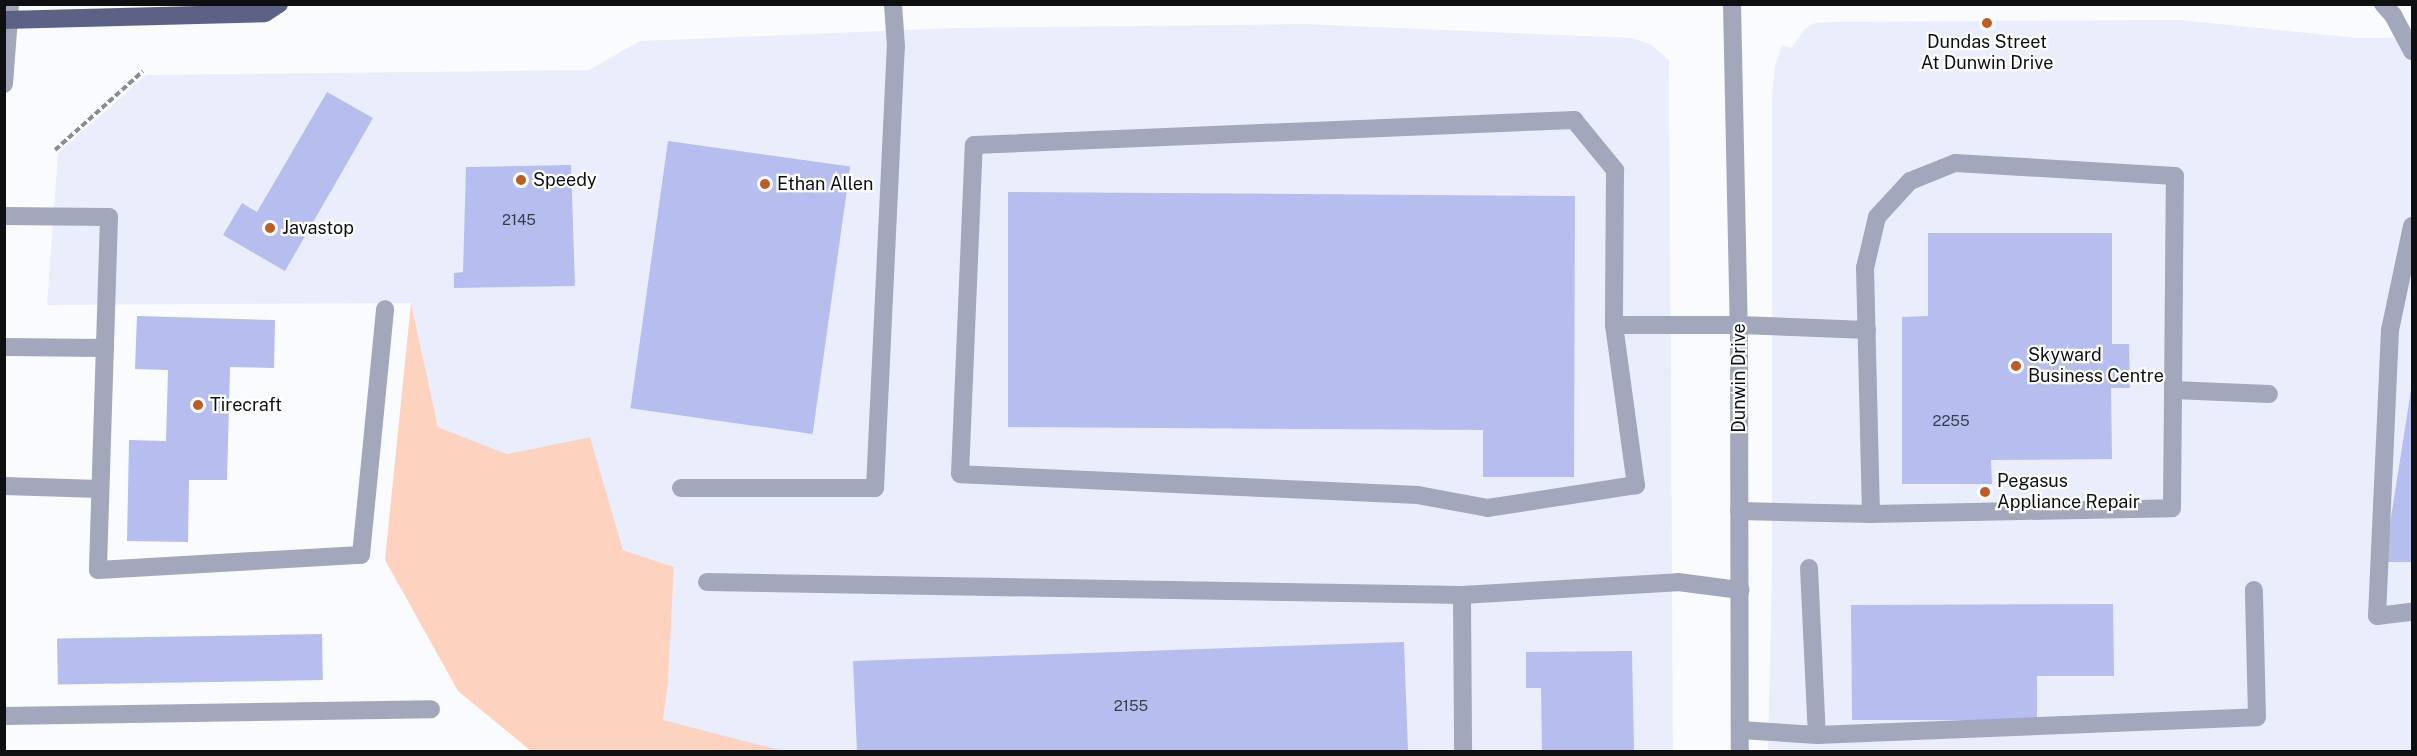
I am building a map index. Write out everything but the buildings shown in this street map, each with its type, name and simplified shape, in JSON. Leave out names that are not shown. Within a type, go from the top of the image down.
[{"type":"main road","points":[[8,15],[265,13],[279,4]]},
{"type":"street","points":[[681,488],[875,488],[896,47],[893,4]]},
{"type":"street","name":"Dunwin Drive","points":[[1732,4],[1739,325],[1740,752]]},
{"type":"street","points":[[2382,4],[2393,15],[2412,51]]},
{"type":"street","points":[[4,84],[8,15]]},
{"type":"street","points":[[1574,120],[1615,170],[1614,325],[1636,485],[1488,508],[1418,495],[960,474],[974,145],[1574,120]]},
{"type":"street","points":[[1739,511],[1871,514],[2172,508],[2175,176],[1955,163],[1910,181],[1877,218],[1865,268],[1871,514]]},
{"type":"street","points":[[4,216],[109,217],[98,570],[361,555],[385,309]]},
{"type":"street","points":[[2412,226],[2390,330],[2377,616],[2412,612]]},
{"type":"street","points":[[1614,325],[1739,325],[1867,330]]},
{"type":"street","points":[[4,347],[105,348]]},
{"type":"street","points":[[2173,390],[2269,394]]},
{"type":"street","points":[[4,486],[100,489]]},
{"type":"street","points":[[1809,568],[1817,735]]},
{"type":"street","points":[[707,582],[1462,595],[1678,582],[1740,590]]},
{"type":"street","points":[[1741,730],[1817,735],[2257,717],[2254,590]]},
{"type":"street","points":[[1462,595],[1463,752]]},
{"type":"street","points":[[4,716],[431,709]]},
{"type":"path","points":[[55,150],[143,71]]},
{"type":"shaded area","points":[[2180,20],[2357,38],[2412,38],[2412,751],[1768,752],[1772,569],[1772,96],[1775,66],[1782,45],[1791,48],[1805,29],[1815,23]]},
{"type":"shaded area","points":[[1305,24],[1632,38],[1650,44],[1669,60],[1673,751],[784,752],[662,720],[668,683],[674,567],[623,550],[589,437],[507,454],[438,427],[411,303],[47,305],[58,153],[146,75],[589,70],[640,41],[955,28]]},
{"type":"shaded area","points":[[411,303],[438,427],[507,454],[590,437],[623,550],[674,567],[668,683],[663,720],[784,751],[531,751],[458,691],[385,560]]},
{"type":"place","name":"Dundas Street At Dunwin Drive","points":[[1987,23]]},
{"type":"place","name":"Speedy","points":[[521,180]]},
{"type":"place","name":"Ethan Allen","points":[[765,184]]},
{"type":"place","name":"Javastop","points":[[270,228]]},
{"type":"place","name":"Skyward Business Centre","points":[[2016,366]]},
{"type":"place","name":"Tirecraft","points":[[198,405]]},
{"type":"place","name":"Pegasus Appliance Repair","points":[[1985,492]]}]
